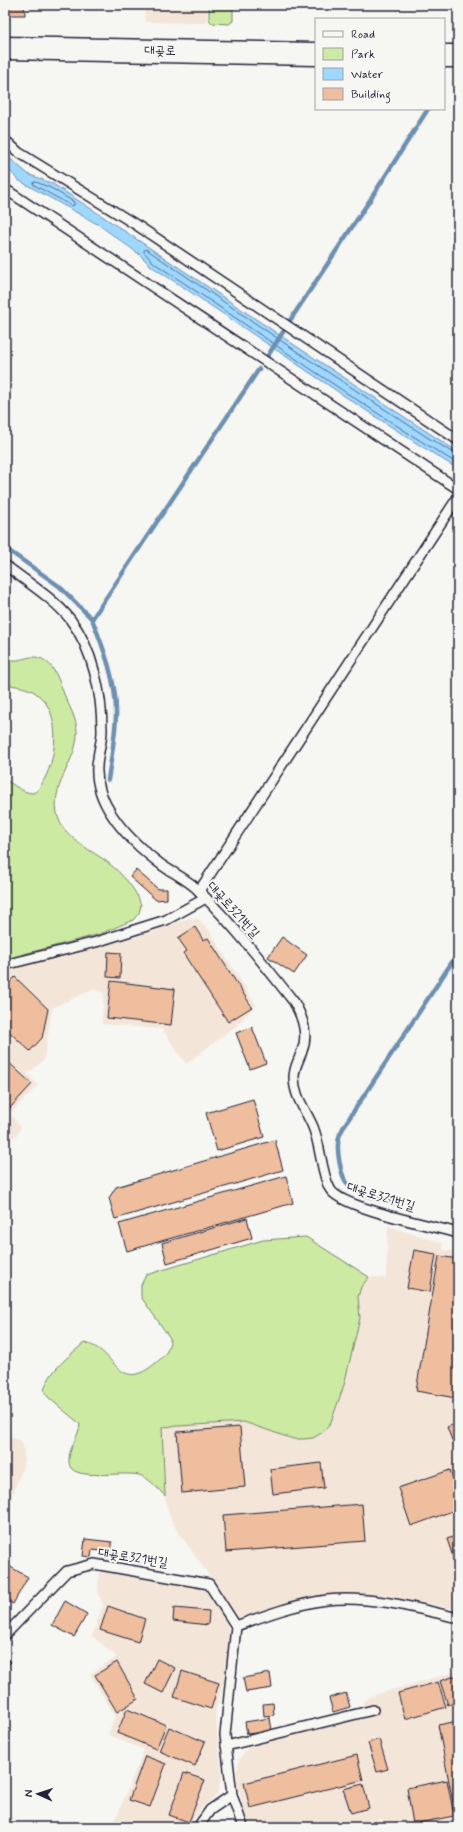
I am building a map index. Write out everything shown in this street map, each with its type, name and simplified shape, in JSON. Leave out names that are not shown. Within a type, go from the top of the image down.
[{"type":"street","name":"대곶로","points":[[5,48],[315,54]]},
{"type":"street","points":[[445,56],[458,56]]},
{"type":"lane","points":[[5,140],[18,152],[138,226],[458,440]]},
{"type":"lane","points":[[5,189],[458,489]]},
{"type":"lane","points":[[199,891],[458,497]]},
{"type":"lane","name":"대곶로321번길","points":[[5,565],[54,603],[70,619],[85,643],[94,674],[101,710],[102,732],[97,760],[96,779],[105,803],[133,841],[162,865],[199,891],[206,898],[231,925],[294,1002],[302,1015],[304,1024],[303,1050],[298,1060],[294,1075],[295,1088],[298,1100],[313,1128],[330,1190],[338,1198],[361,1207],[458,1233]]},
{"type":"lane","points":[[5,965],[96,942],[166,920],[206,898]]},
{"type":"lane","name":"대곶로321번길","points":[[5,1635],[67,1571],[94,1564],[209,1584],[236,1626]]},
{"type":"lane","points":[[243,1827],[232,1795],[226,1746],[236,1626],[281,1610],[328,1600],[384,1601],[458,1618]]},
{"type":"lane","points":[[226,1746],[373,1710]]},
{"type":"lane","points":[[198,1827],[210,1810],[232,1795]]},
{"type":"shaded area","points":[[145,5],[207,5],[207,23],[145,22]]},
{"type":"shaded area","points":[[189,918],[198,919],[209,930],[256,1005],[237,1025],[186,1064],[162,1029],[102,1024],[104,993],[94,989],[52,1008],[44,1060],[27,1074],[38,1085],[10,1114],[21,1127],[16,1137],[5,1137],[5,970],[147,934]]},
{"type":"shaded area","points":[[388,1226],[442,1243],[443,1250],[458,1252],[458,1610],[389,1596],[329,1596],[241,1621],[175,1527],[168,1512],[165,1496],[161,1427],[244,1422],[293,1439],[360,1318],[358,1297],[361,1287],[369,1277],[386,1278]]},
{"type":"shaded area","points":[[5,1434],[21,1441],[24,1449],[24,1464],[5,1515]]},
{"type":"shaded area","points":[[99,1570],[203,1588],[216,1603],[228,1626],[229,1643],[226,1676],[216,1709],[217,1734],[222,1776],[217,1794],[201,1809],[189,1827],[104,1827],[117,1816],[144,1750],[108,1735],[115,1716],[90,1674],[117,1657],[92,1636],[103,1605],[98,1593]]},
{"type":"shaded area","points":[[458,1671],[458,1826],[410,1827],[379,1819],[372,1827],[249,1827],[237,1783],[237,1770],[240,1759],[249,1745],[368,1718],[363,1703],[371,1696]]},
{"type":"green space","points":[[209,5],[233,5],[233,21],[229,24],[212,23],[209,20]]},
{"type":"green space","points":[[5,646],[8,655],[12,660],[33,657],[40,658],[50,665],[57,676],[74,717],[77,727],[76,742],[61,782],[56,802],[57,813],[64,829],[84,847],[117,870],[135,892],[141,905],[139,913],[133,920],[100,934],[5,959],[5,779],[25,792],[32,793],[37,791],[51,763],[55,738],[51,713],[45,702],[37,694],[30,690],[5,684]]},
{"type":"green space","points":[[306,1237],[369,1277],[361,1287],[358,1297],[360,1318],[344,1385],[331,1422],[323,1432],[313,1438],[293,1439],[244,1422],[162,1427],[165,1496],[151,1482],[142,1476],[134,1474],[88,1474],[71,1469],[69,1462],[70,1452],[80,1424],[49,1398],[44,1391],[46,1384],[54,1371],[84,1343],[95,1347],[104,1353],[118,1368],[125,1373],[133,1374],[143,1371],[162,1357],[168,1349],[170,1338],[141,1297],[141,1285],[146,1275],[263,1240]]},
{"type":"water","points":[[5,154],[28,174],[53,184],[458,452],[458,469],[380,420],[151,266],[139,254],[99,225],[18,180],[5,165]]},
{"type":"building","points":[[5,5],[24,5],[25,15],[5,15]]},
{"type":"building","points":[[5,412],[10,416],[5,423]]},
{"type":"building","points":[[136,870],[158,889],[167,889],[167,899],[156,900],[130,877]]},
{"type":"building","points":[[195,927],[203,940],[208,938],[252,1007],[228,1022],[183,953],[187,951],[178,938]]},
{"type":"building","points":[[282,937],[307,955],[294,974],[268,957]]},
{"type":"building","points":[[108,952],[121,953],[120,978],[107,977]]},
{"type":"building","points":[[15,977],[48,1009],[42,1038],[30,1051],[5,1028],[5,987]]},
{"type":"building","points":[[111,981],[175,989],[171,1025],[107,1018]]},
{"type":"building","points":[[252,1027],[266,1063],[250,1069],[236,1033]]},
{"type":"building","points":[[5,1059],[32,1084],[10,1108],[5,1103]]},
{"type":"building","points":[[253,1099],[264,1137],[217,1151],[206,1113]]},
{"type":"building","points":[[275,1140],[283,1170],[115,1219],[109,1198],[116,1187]]},
{"type":"building","points":[[286,1176],[293,1203],[127,1251],[119,1224]]},
{"type":"building","points":[[247,1218],[252,1238],[167,1263],[162,1243]]},
{"type":"building","points":[[414,1250],[436,1254],[430,1292],[407,1288]]},
{"type":"building","points":[[439,1256],[458,1259],[458,1384],[456,1398],[416,1391]]},
{"type":"building","points":[[458,1423],[458,1456],[447,1427]]},
{"type":"building","points":[[240,1427],[245,1487],[182,1493],[177,1432]]},
{"type":"building","points":[[321,1463],[324,1488],[273,1494],[270,1469]]},
{"type":"building","points":[[450,1470],[458,1494],[458,1509],[411,1526],[398,1488]]},
{"type":"building","points":[[362,1504],[365,1541],[226,1552],[223,1515]]},
{"type":"building","points":[[458,1535],[458,1572],[447,1539]]},
{"type":"building","points":[[85,1539],[112,1542],[111,1552],[92,1550],[91,1557],[83,1556]]},
{"type":"building","points":[[7,1565],[28,1577],[13,1604],[5,1599],[5,1569]]},
{"type":"building","points":[[65,1601],[87,1614],[74,1637],[52,1625]]},
{"type":"building","points":[[108,1606],[145,1619],[138,1642],[100,1630]]},
{"type":"building","points":[[174,1608],[209,1611],[208,1625],[173,1621]]},
{"type":"building","points":[[5,1656],[11,1662],[5,1668]]},
{"type":"building","points":[[157,1659],[175,1668],[163,1693],[145,1684]]},
{"type":"building","points":[[117,1662],[138,1699],[117,1712],[95,1675]]},
{"type":"building","points":[[182,1671],[219,1683],[211,1709],[174,1697]]},
{"type":"building","points":[[270,1673],[272,1688],[246,1692],[243,1678]]},
{"type":"building","points":[[458,1675],[458,1702],[448,1705],[440,1681]]},
{"type":"building","points":[[438,1682],[446,1707],[405,1719],[398,1693]]},
{"type":"building","points":[[346,1693],[350,1707],[333,1712],[329,1698]]},
{"type":"building","points":[[273,1703],[274,1715],[264,1716],[263,1704]]},
{"type":"building","points":[[127,1709],[166,1725],[156,1749],[117,1733]]},
{"type":"building","points":[[270,1718],[272,1731],[247,1734],[245,1722]]},
{"type":"building","points":[[458,1721],[458,1823],[457,1823],[438,1725]]},
{"type":"building","points":[[169,1727],[205,1742],[195,1766],[159,1751]]},
{"type":"building","points":[[379,1739],[388,1769],[377,1772],[368,1743]]},
{"type":"building","points":[[357,1755],[363,1780],[250,1808],[244,1783]]},
{"type":"building","points":[[145,1756],[166,1764],[150,1807],[129,1800]]},
{"type":"building","points":[[184,1773],[205,1780],[189,1822],[169,1815]]},
{"type":"building","points":[[447,1780],[454,1816],[413,1824],[407,1788]]},
{"type":"building","points":[[363,1784],[369,1808],[351,1813],[343,1789]]},
{"type":"waterway","points":[[289,322],[427,110]]},
{"type":"waterway","points":[[267,357],[283,332]]},
{"type":"waterway","points":[[108,780],[115,732],[116,704],[109,666],[92,619],[259,369]]},
{"type":"waterway","points":[[5,548],[59,586],[92,619]]},
{"type":"waterway","points":[[393,1203],[370,1196],[349,1185],[341,1170],[338,1148],[339,1137],[344,1126],[458,953]]}]
